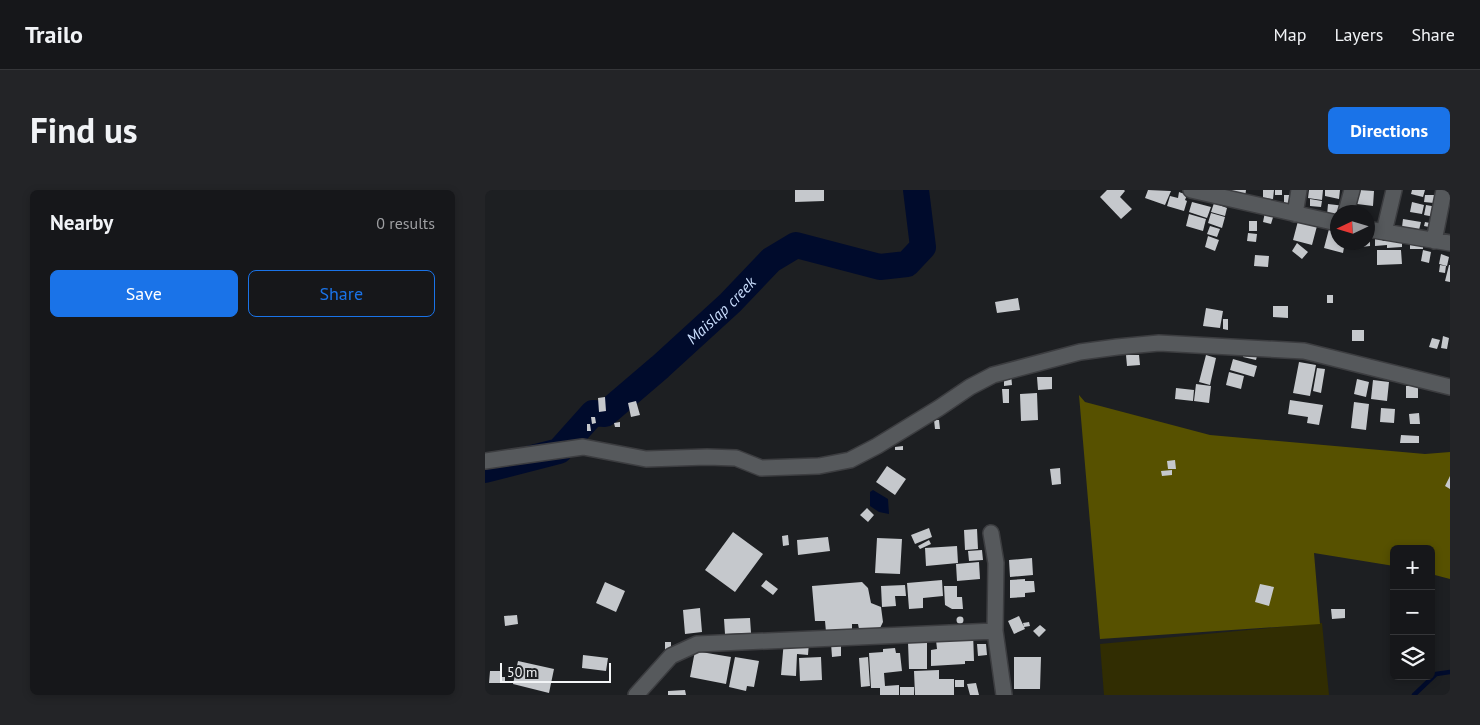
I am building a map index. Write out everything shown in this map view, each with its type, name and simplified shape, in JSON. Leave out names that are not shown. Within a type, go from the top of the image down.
[{"type":"street","points":[[1295,214],[1299,190]]},
{"type":"street","points":[[1347,205],[1352,190]]},
{"type":"street","points":[[1384,232],[1394,190]]},
{"type":"street","points":[[1434,241],[1444,190]]},
{"type":"street","points":[[1197,191],[1251,197],[1295,214],[1330,222]]},
{"type":"street","points":[[1375,230],[1450,243]]},
{"type":"street","points":[[485,461],[583,447],[646,459],[736,458],[761,468],[819,466],[850,460],[877,446],[969,387],[993,375],[1079,352],[1117,346],[1159,343],[1304,351],[1450,387]]},
{"type":"street","points":[[991,533],[996,562],[995,631],[1004,695]]},
{"type":"street","points":[[636,695],[671,656],[697,644],[995,631]]},
{"type":"shaded area","points":[[1079,395],[1085,402],[1210,435],[1425,454],[1450,452],[1450,579],[1435,575],[1435,545],[1390,545],[1390,565],[1314,553],[1320,624],[1100,639]]},
{"type":"shaded area","points":[[1322,623],[1329,695],[1104,695],[1100,644]]},
{"type":"water","points":[[873,490],[888,499],[889,514],[879,512],[870,506],[870,492]]},
{"type":"building","points":[[795,190],[824,190],[824,201],[795,202]]},
{"type":"building","points":[[1107,190],[1125,191],[1120,197],[1132,209],[1121,219],[1100,197]]},
{"type":"building","points":[[1148,190],[1171,191],[1165,205],[1145,198]]},
{"type":"building","points":[[1213,190],[1246,190],[1245,197]]},
{"type":"building","points":[[1263,190],[1274,190],[1273,199],[1263,198]]},
{"type":"building","points":[[1275,190],[1282,190],[1282,195],[1275,195]]},
{"type":"building","points":[[1309,190],[1323,190],[1322,200],[1308,198]]},
{"type":"building","points":[[1325,190],[1340,190],[1339,199],[1325,196]]},
{"type":"building","points":[[1359,190],[1374,191],[1373,205],[1357,204]]},
{"type":"building","points":[[1412,190],[1425,190],[1423,197],[1411,194]]},
{"type":"building","points":[[1179,192],[1187,195],[1184,211],[1167,206],[1170,196],[1178,198]]},
{"type":"building","points":[[1284,195],[1290,195],[1290,203],[1284,203]]},
{"type":"building","points":[[1425,195],[1434,195],[1434,203],[1424,202]]},
{"type":"building","points":[[1310,199],[1322,201],[1321,207],[1310,206]]},
{"type":"building","points":[[1192,202],[1211,207],[1207,218],[1189,212]]},
{"type":"building","points":[[1412,202],[1424,205],[1422,214],[1410,212]]},
{"type":"building","points":[[1214,203],[1227,208],[1225,216],[1211,212]]},
{"type":"building","points":[[1328,204],[1336,205],[1330,205],[1330,216],[1327,215]]},
{"type":"building","points":[[1426,205],[1437,207],[1435,217],[1424,215]]},
{"type":"building","points":[[1265,212],[1274,214],[1271,224],[1263,222]]},
{"type":"building","points":[[1211,213],[1225,217],[1222,228],[1208,223]]},
{"type":"building","points":[[1189,214],[1206,219],[1203,231],[1186,226]]},
{"type":"building","points":[[1403,219],[1421,222],[1419,230],[1402,227]]},
{"type":"building","points":[[1249,221],[1257,221],[1257,231],[1249,231]]},
{"type":"building","points":[[1298,221],[1317,226],[1312,245],[1293,240]]},
{"type":"building","points":[[1425,222],[1435,224],[1434,228],[1424,226]]},
{"type":"building","points":[[1210,226],[1220,229],[1217,237],[1207,234]]},
{"type":"building","points":[[1329,229],[1330,229],[1330,250],[1324,248]]},
{"type":"building","points":[[1248,233],[1257,234],[1256,242],[1247,241]]},
{"type":"building","points":[[1375,235],[1402,236],[1402,247],[1387,248],[1387,245],[1375,246]]},
{"type":"building","points":[[1208,236],[1219,240],[1215,251],[1205,247]]},
{"type":"building","points":[[1410,240],[1423,240],[1423,249],[1410,249]]},
{"type":"building","points":[[1297,243],[1308,252],[1302,259],[1292,251]]},
{"type":"building","points":[[1332,250],[1344,250],[1343,253]]},
{"type":"building","points":[[1377,250],[1401,250],[1402,264],[1377,265]]},
{"type":"building","points":[[1423,250],[1431,252],[1429,263],[1421,261]]},
{"type":"building","points":[[1441,254],[1449,257],[1447,266],[1439,264]]},
{"type":"building","points":[[1255,255],[1269,256],[1268,267],[1254,266]]},
{"type":"building","points":[[1440,265],[1446,266],[1445,273],[1439,272]]},
{"type":"building","points":[[1450,265],[1450,282],[1445,281]]},
{"type":"building","points":[[1327,295],[1333,295],[1333,303],[1327,303]]},
{"type":"building","points":[[1018,298],[1020,310],[997,313],[995,302]]},
{"type":"building","points":[[1273,306],[1288,306],[1288,318],[1273,317]]},
{"type":"building","points":[[1206,308],[1223,311],[1220,328],[1203,326]]},
{"type":"building","points":[[1223,319],[1228,319],[1228,330],[1223,329]]},
{"type":"building","points":[[1352,330],[1364,330],[1364,341],[1352,341]]},
{"type":"building","points":[[1443,336],[1449,338],[1447,349],[1441,348]]},
{"type":"building","points":[[1432,338],[1440,340],[1437,349],[1429,347]]},
{"type":"building","points":[[1244,349],[1258,352],[1256,360],[1243,357]]},
{"type":"building","points":[[1126,355],[1139,355],[1140,365],[1127,366]]},
{"type":"building","points":[[1206,355],[1216,358],[1210,385],[1199,382]]},
{"type":"building","points":[[1233,359],[1257,366],[1254,377],[1230,370]]},
{"type":"building","points":[[1299,362],[1316,365],[1310,396],[1293,393]]},
{"type":"building","points":[[1317,368],[1325,369],[1321,393],[1313,391]]},
{"type":"building","points":[[1229,372],[1244,376],[1241,389],[1226,385]]},
{"type":"building","points":[[1011,373],[1012,385],[1004,386],[1004,374]]},
{"type":"building","points":[[1037,377],[1052,377],[1052,389],[1038,390]]},
{"type":"building","points":[[1357,379],[1369,382],[1366,397],[1354,394]]},
{"type":"building","points":[[1373,380],[1389,382],[1387,401],[1371,399]]},
{"type":"building","points":[[1196,384],[1211,386],[1209,403],[1194,401]]},
{"type":"building","points":[[1406,386],[1418,386],[1418,398],[1406,398]]},
{"type":"building","points":[[1176,388],[1194,390],[1193,401],[1175,399]]},
{"type":"building","points":[[1002,389],[1009,389],[1009,403],[1003,403]]},
{"type":"building","points":[[1037,393],[1038,420],[1021,421],[1020,394]]},
{"type":"building","points":[[605,397],[606,411],[599,412],[598,398]]},
{"type":"building","points":[[1290,400],[1323,405],[1319,425],[1307,423],[1308,417],[1288,414]]},
{"type":"building","points":[[636,401],[640,415],[631,417],[628,403]]},
{"type":"building","points":[[1354,402],[1369,404],[1366,430],[1351,428]]},
{"type":"building","points":[[1381,408],[1395,409],[1394,423],[1380,422]]},
{"type":"building","points":[[1419,413],[1420,424],[1410,424],[1409,414]]},
{"type":"building","points":[[591,417],[595,417],[596,423],[592,424]]},
{"type":"building","points":[[934,420],[939,420],[940,429],[935,429]]},
{"type":"building","points":[[620,422],[620,427],[615,427],[614,423]]},
{"type":"building","points":[[587,424],[590,424],[591,431],[587,431]]},
{"type":"building","points":[[1401,435],[1419,436],[1419,443],[1400,443]]},
{"type":"building","points":[[903,446],[903,450],[895,450],[895,447]]},
{"type":"building","points":[[1175,460],[1176,469],[1168,469],[1167,461]]},
{"type":"building","points":[[887,466],[906,479],[895,495],[876,482]]},
{"type":"building","points":[[1060,468],[1061,484],[1052,485],[1050,469]]},
{"type":"building","points":[[1172,470],[1172,475],[1162,476],[1161,471]]},
{"type":"building","points":[[1450,476],[1450,489],[1445,486]]},
{"type":"building","points":[[867,508],[874,515],[868,522],[860,515]]},
{"type":"building","points":[[929,528],[932,537],[915,544],[911,535]]},
{"type":"building","points":[[977,529],[978,549],[965,550],[964,530]]},
{"type":"building","points":[[733,532],[763,554],[735,592],[705,570]]},
{"type":"building","points":[[788,535],[789,545],[783,546],[782,536]]},
{"type":"building","points":[[828,537],[830,551],[798,555],[797,540]]},
{"type":"building","points":[[877,538],[902,539],[900,574],[875,573]]},
{"type":"building","points":[[929,540],[931,544],[920,549],[918,546]]},
{"type":"building","points":[[957,546],[958,563],[926,566],[925,548]]},
{"type":"building","points":[[982,550],[983,560],[969,561],[968,551]]},
{"type":"building","points":[[1032,558],[1033,575],[1010,577],[1009,560]]},
{"type":"building","points":[[979,562],[980,579],[957,581],[956,564]]},
{"type":"building","points":[[1025,579],[1025,581],[1034,581],[1035,592],[1025,593],[1025,597],[1010,598],[1010,580]]},
{"type":"building","points":[[766,580],[778,589],[773,595],[761,586]]},
{"type":"building","points":[[942,580],[943,596],[923,598],[923,608],[909,609],[907,583]]},
{"type":"building","points":[[605,582],[625,591],[616,612],[596,603]]},
{"type":"building","points":[[862,582],[868,588],[871,603],[881,607],[883,622],[880,628],[859,629],[858,624],[852,624],[852,630],[826,632],[825,621],[815,621],[812,586]]},
{"type":"building","points":[[1260,584],[1274,587],[1269,606],[1255,602]]},
{"type":"building","points":[[905,585],[906,596],[895,596],[896,606],[882,607],[881,586]]},
{"type":"building","points":[[944,586],[957,586],[957,597],[962,597],[963,609],[952,609],[945,605]]},
{"type":"building","points":[[700,608],[702,632],[685,634],[683,610]]},
{"type":"building","points":[[1331,609],[1345,609],[1345,618],[1332,619]]},
{"type":"building","points":[[517,615],[518,624],[505,626],[504,616]]},
{"type":"building","points":[[1019,616],[1025,629],[1014,634],[1008,621]]},
{"type":"building","points":[[960,617],[963,620],[960,623],[957,620]]},
{"type":"building","points":[[750,618],[751,633],[725,634],[724,619]]},
{"type":"building","points":[[1029,622],[1030,626],[1024,627],[1023,623]]},
{"type":"building","points":[[1040,625],[1046,630],[1039,637],[1033,631]]},
{"type":"building","points":[[973,632],[974,661],[965,661],[965,664],[931,666],[931,650],[937,649],[936,640]]},
{"type":"building","points":[[784,640],[809,642],[808,655],[797,654],[796,676],[781,675]]},
{"type":"building","points":[[665,642],[671,642],[671,656],[665,656]]},
{"type":"building","points":[[908,642],[927,642],[927,669],[909,669]]},
{"type":"building","points":[[831,643],[841,643],[841,656],[832,657]]},
{"type":"building","points":[[977,644],[986,644],[987,655],[978,656]]},
{"type":"building","points":[[895,648],[896,653],[900,653],[902,671],[884,673],[885,686],[899,685],[899,695],[880,695],[880,688],[871,688],[869,653],[883,652],[883,649]]},
{"type":"building","points":[[695,651],[731,657],[726,684],[690,677]]},
{"type":"building","points":[[583,655],[608,658],[606,671],[582,668]]},
{"type":"building","points":[[735,657],[759,661],[754,687],[747,686],[746,691],[729,687]]},
{"type":"building","points":[[821,657],[822,680],[800,681],[799,658]]},
{"type":"building","points":[[868,657],[870,686],[861,687],[859,658]]},
{"type":"building","points":[[1014,657],[1041,657],[1040,689],[1014,689]]},
{"type":"building","points":[[518,661],[554,669],[549,693],[513,684]]},
{"type":"building","points":[[939,670],[939,679],[954,679],[954,695],[915,695],[914,671]]},
{"type":"building","points":[[490,671],[501,671],[501,677],[505,677],[505,683],[489,683]]},
{"type":"building","points":[[955,680],[964,680],[964,687],[955,687]]},
{"type":"building","points":[[976,683],[979,695],[970,695],[967,684]]},
{"type":"building","points":[[900,687],[914,687],[914,695],[900,695]]},
{"type":"building","points":[[685,690],[686,695],[668,695],[668,691]]},
{"type":"waterway","name":"Maislap creek","points":[[485,470],[559,451],[593,413],[605,414],[730,303],[771,260],[796,245],[880,267],[907,264],[923,247],[916,190]]},
{"type":"waterway","points":[[1414,695],[1436,674],[1450,672]]}]
